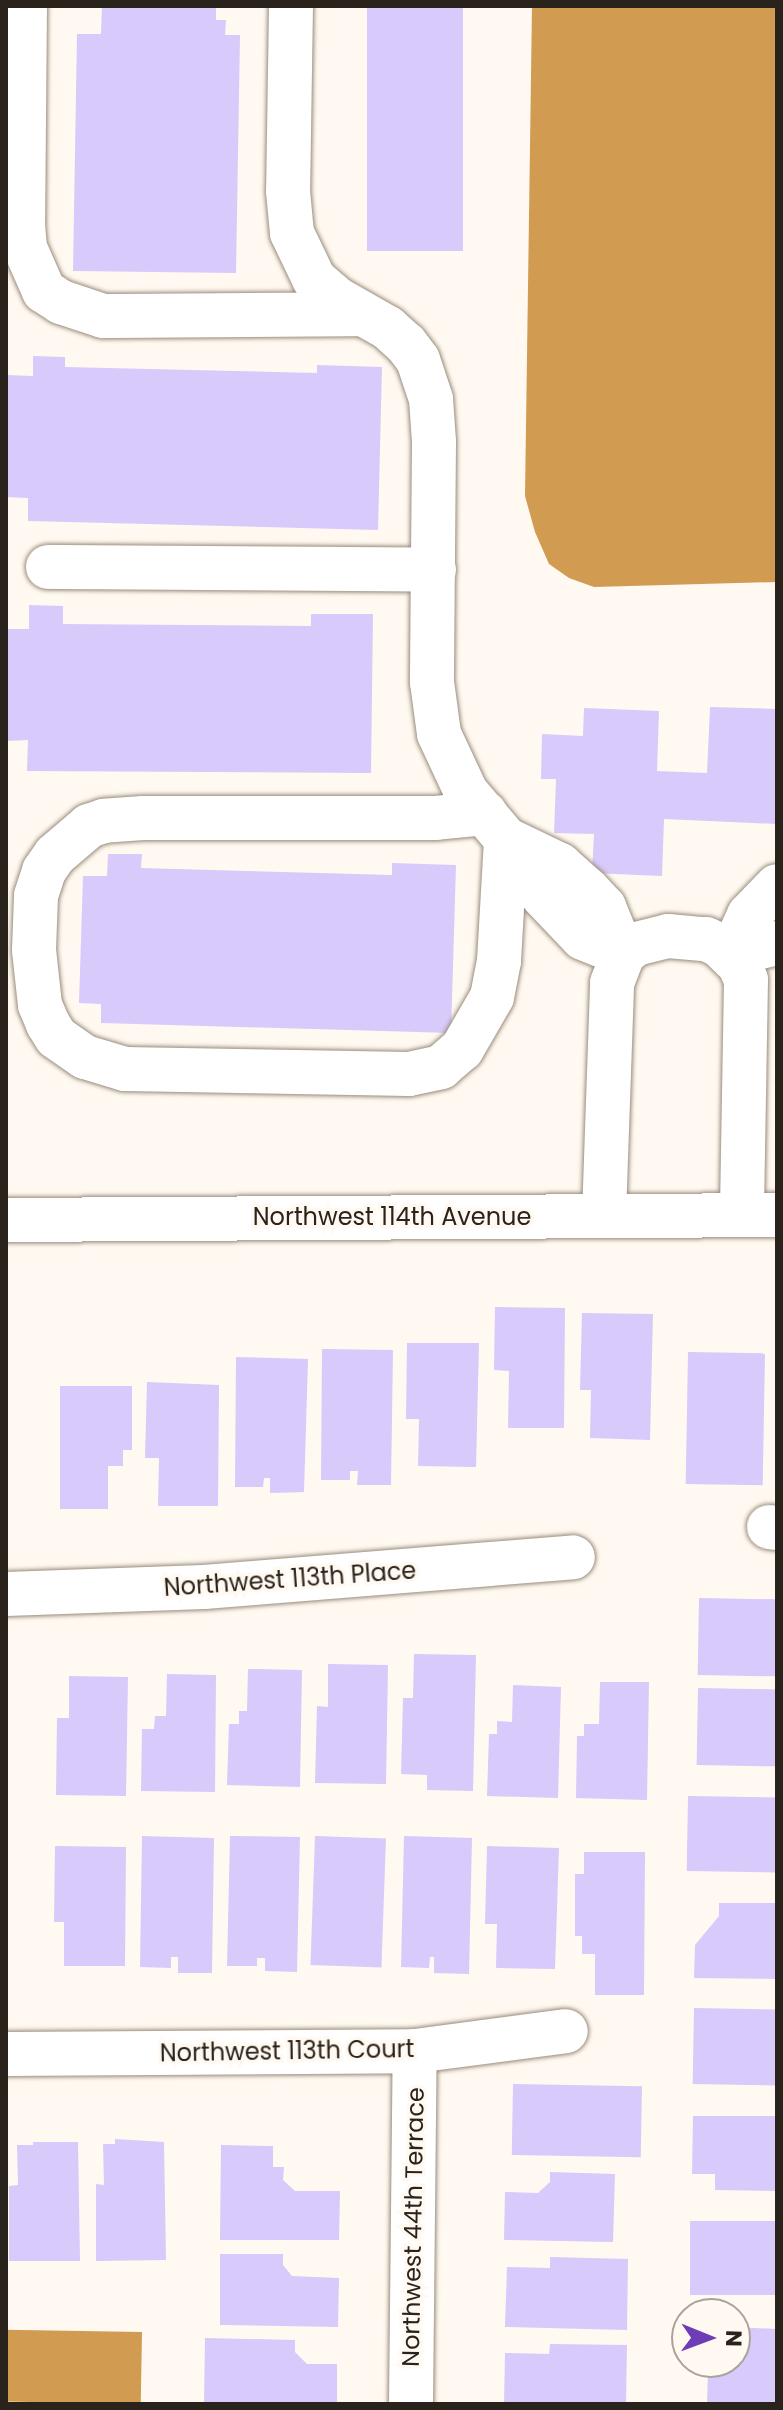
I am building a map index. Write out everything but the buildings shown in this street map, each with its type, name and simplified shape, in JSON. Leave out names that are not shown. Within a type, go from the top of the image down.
[{"type":"street","points":[[25,6],[23,225],[25,248],[44,291],[61,302],[103,316],[362,314]]},
{"type":"street","points":[[291,6],[288,191],[292,233],[314,279],[362,314],[388,328],[406,344],[425,376],[434,442],[435,713],[448,758],[466,792],[496,826],[560,865],[604,907],[623,954]]},
{"type":"street","points":[[48,567],[434,570]]},
{"type":"street","points":[[143,818],[436,818],[496,826],[499,961],[492,997],[462,1049],[441,1067],[409,1074],[125,1069],[85,1057],[56,1037],[40,1005],[34,950],[36,896],[44,871],[55,855],[89,826],[104,821],[143,818]]},
{"type":"street","points":[[731,954],[749,915],[777,886]]},
{"type":"street","points":[[604,1216],[612,983],[623,954],[636,944],[668,936],[706,939],[731,954],[746,980],[760,1215]]},
{"type":"street","points":[[731,954],[777,943]]},
{"type":"street","name":"Northwest 114th Avenue","points":[[6,1220],[760,1215]]},
{"type":"street","name":"Northwest 113th Place","points":[[6,1594],[251,1584],[573,1557]]},
{"type":"street","name":"Northwest 113th Court","points":[[6,2054],[415,2051],[566,2031]]},
{"type":"street","name":"Northwest 44th Terrace","points":[[411,2404],[415,2051]]},
{"type":"shaded area","points":[[532,6],[777,6],[777,582],[594,587],[569,578],[549,564],[535,532],[525,496]]},
{"type":"shaded area","points":[[6,2330],[142,2332],[141,2404],[6,2402]]}]
